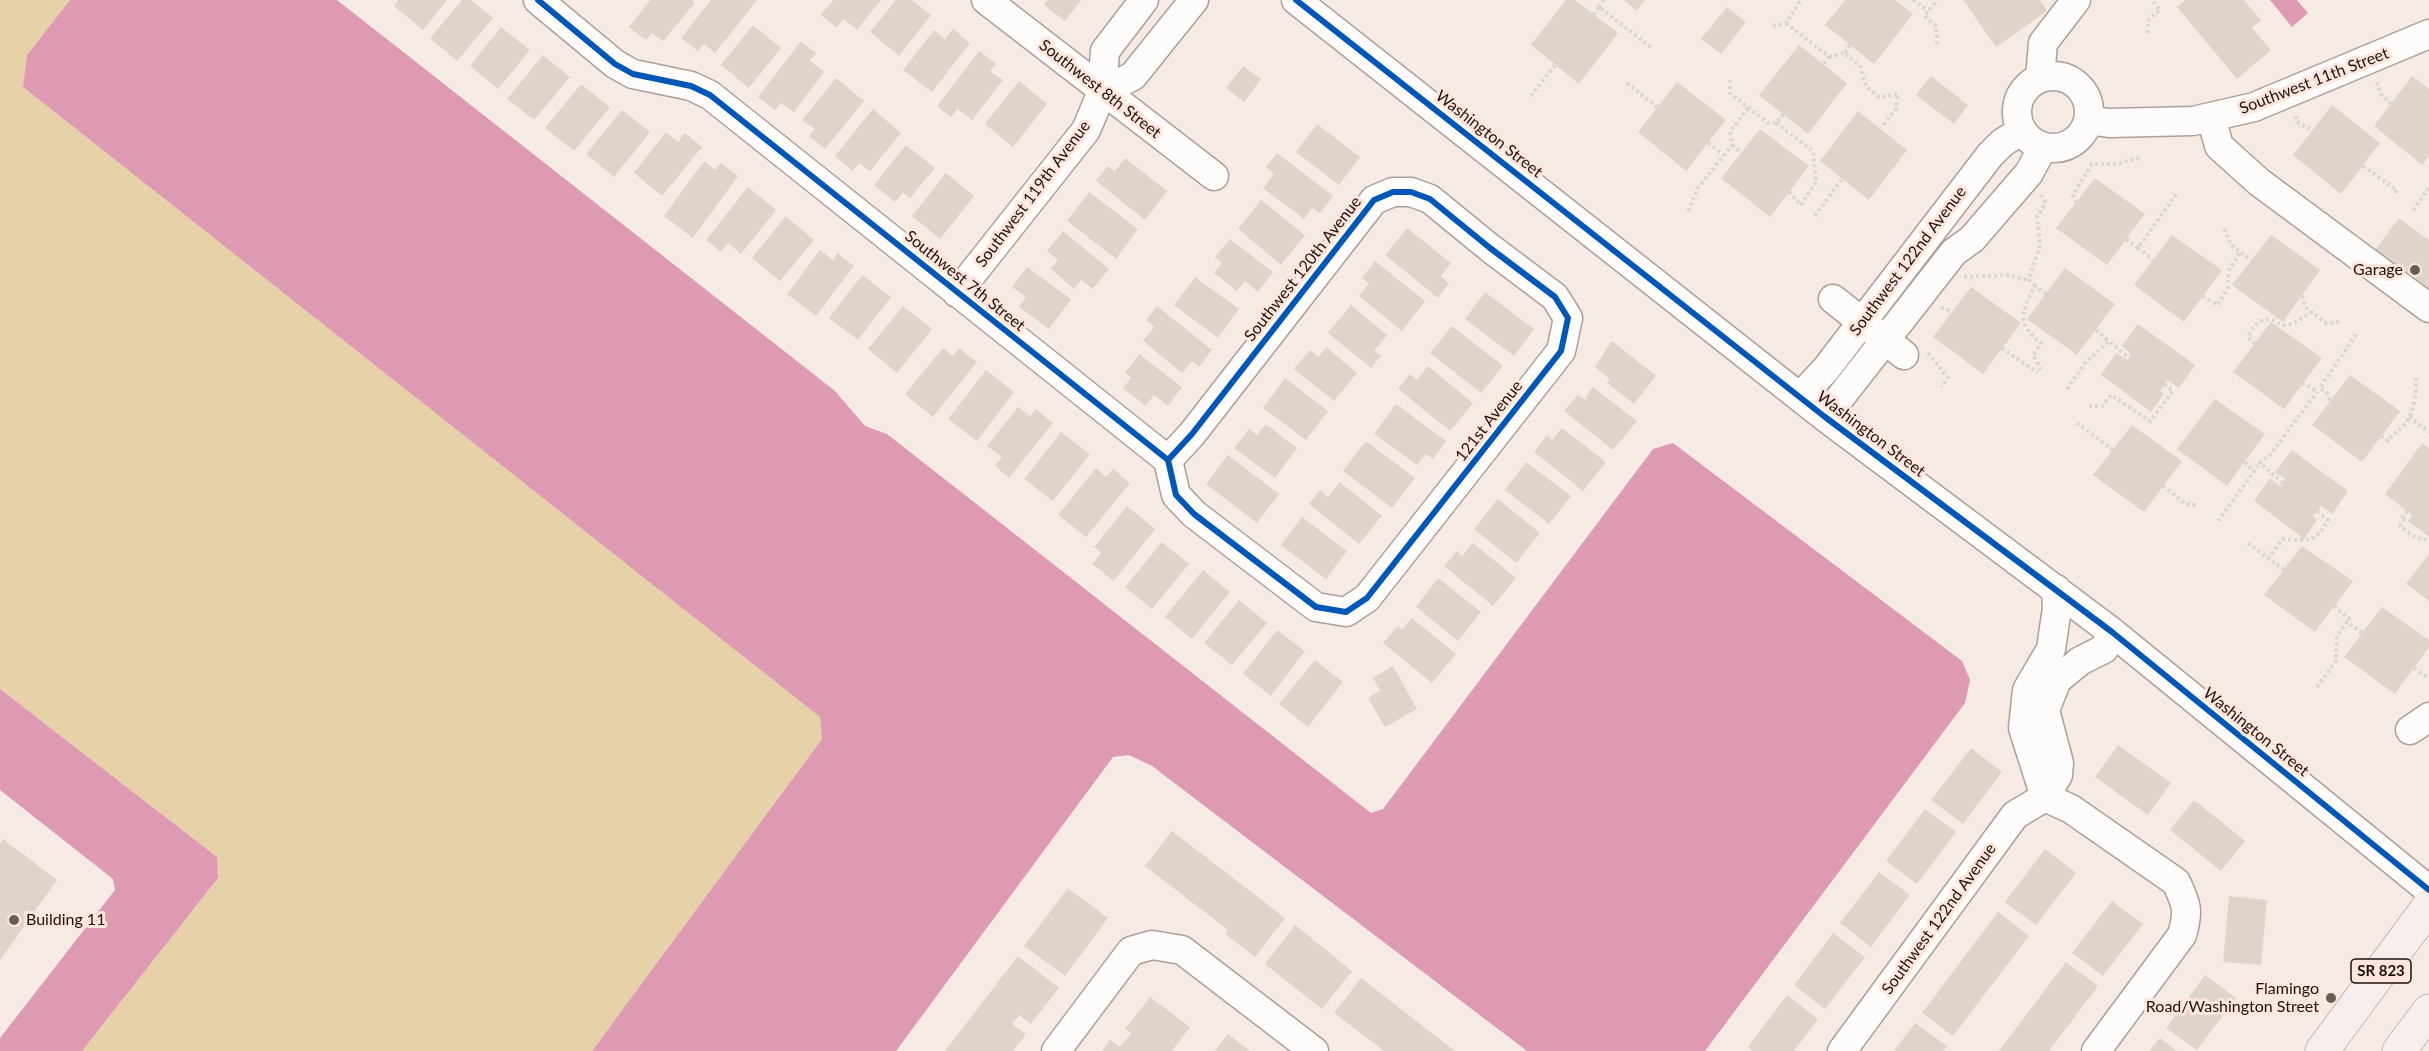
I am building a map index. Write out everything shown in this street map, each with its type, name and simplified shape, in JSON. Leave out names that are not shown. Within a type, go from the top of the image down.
[{"type":"highway","name":"SR 823","points":[[2322,1051],[2429,906]]},
{"type":"highway","points":[[2399,1051],[2429,1011]]},
{"type":"street","name":"Southwest 7th Street","points":[[538,0],[615,64],[633,74],[691,86],[710,95],[1168,460]]},
{"type":"street","name":"Southwest 8th Street","points":[[986,0],[1102,92],[1214,176]]},
{"type":"street","name":"Southwest 119th Avenue","points":[[957,293],[1086,130],[1102,92],[1105,51],[1144,0]]},
{"type":"street","points":[[1102,92],[1133,76],[1194,0]]},
{"type":"street","name":"Washington Street","points":[[1296,0],[1825,417],[2112,632],[2429,891]]},
{"type":"street","points":[[2040,78],[2043,43],[2076,0]]},
{"type":"street","name":"Southwest 11th Street","points":[[2088,120],[2128,123],[2193,121],[2254,107],[2429,34]]},
{"type":"street","points":[[2061,77],[2078,87],[2088,103],[2088,120],[2086,128],[2075,141],[2059,148],[2033,152],[2018,120],[2019,100],[2024,91],[2040,78],[2061,77]]},
{"type":"street","points":[[2211,117],[2219,146],[2259,182],[2429,308]]},
{"type":"street","name":"Southwest 122nd Avenue","points":[[1800,397],[1826,369],[2002,143],[2033,152],[1972,239],[1959,246],[1905,349],[1825,417]]},
{"type":"street","name":"Southwest 120th Avenue","points":[[1168,460],[1192,434],[1374,200],[1393,192],[1412,192],[1430,199],[1490,248]]},
{"type":"street","name":"121st Avenue","points":[[1168,460],[1176,495],[1194,514],[1316,607],[1346,612],[1367,598],[1562,351],[1568,318],[1555,297],[1490,248]]},
{"type":"street","points":[[1833,299],[1905,349]]},
{"type":"street","points":[[2056,589],[2057,608],[2051,649],[2027,690],[2023,728],[2045,797],[2071,809],[2176,882],[2188,915],[2182,935],[2096,1051]]},
{"type":"street","points":[[2045,797],[2058,775],[2059,763],[2044,710],[2058,680],[2080,661],[2104,649],[2112,632]]},
{"type":"street","name":"Southwest 122nd Avenue","points":[[1842,1051],[2015,815],[2045,797]]},
{"type":"street","points":[[1056,1051],[1131,951],[1152,945],[1182,950],[1314,1051]]},
{"type":"path","points":[[1594,15],[1604,0]]},
{"type":"path","points":[[1773,26],[1786,22],[1801,0]]},
{"type":"path","points":[[1913,0],[1928,11]]},
{"type":"path","points":[[1937,0],[1924,16],[1936,26],[1937,44]]},
{"type":"path","points":[[2147,33],[2149,19],[2160,10],[2152,0]]},
{"type":"path","points":[[1599,7],[1653,49]]},
{"type":"path","points":[[1786,22],[1829,57]]},
{"type":"path","points":[[1823,64],[1829,57],[1844,53],[1850,45]]},
{"type":"path","points":[[1844,53],[1860,66],[1866,86],[1879,97],[1898,94],[1896,109],[1881,128]]},
{"type":"path","points":[[1531,96],[1555,64]]},
{"type":"path","points":[[1730,80],[1730,93],[1768,123],[1776,123],[1813,151],[1816,183],[1801,205],[1789,192]]},
{"type":"path","points":[[1627,83],[1657,107]]},
{"type":"path","points":[[1741,153],[1732,145],[1730,132],[1748,108]]},
{"type":"path","points":[[1776,123],[1784,114]]},
{"type":"path","points":[[1708,143],[1724,155]]},
{"type":"path","points":[[1688,211],[1698,188],[1732,145]]},
{"type":"path","points":[[2029,280],[2040,245],[2037,216],[2045,202],[2033,152]]},
{"type":"path","points":[[2076,203],[2073,195],[2092,164],[2117,164],[2139,158]]},
{"type":"path","points":[[2363,166],[2397,190],[2393,195]]},
{"type":"path","points":[[1815,216],[1842,179]]},
{"type":"path","points":[[2413,210],[2429,188]]},
{"type":"path","points":[[2138,248],[2177,193]]},
{"type":"path","points":[[2224,228],[2231,245],[2251,260]]},
{"type":"path","points":[[2126,239],[2153,260]]},
{"type":"path","points":[[2203,296],[2218,305],[2228,287],[2229,270],[2240,252]]},
{"type":"path","points":[[1961,277],[2007,275],[2029,280],[2046,294]]},
{"type":"path","points":[[2002,348],[2039,371],[2033,355],[2041,343],[2030,334],[2022,314],[2023,307],[2035,286]]},
{"type":"path","points":[[2302,296],[2305,307],[2326,322],[2342,322]]},
{"type":"path","points":[[1933,313],[1945,297]]},
{"type":"path","points":[[1940,306],[1952,312]]},
{"type":"path","points":[[2255,344],[2248,337],[2255,325],[2262,321],[2270,319],[2290,325],[2312,312]]},
{"type":"path","points":[[2096,330],[2129,358]]},
{"type":"path","points":[[2218,521],[2260,463],[2271,455],[2356,333]]},
{"type":"path","points":[[2067,389],[2085,363],[2109,341]]},
{"type":"path","points":[[1905,349],[1948,378],[1941,387]]},
{"type":"path","points":[[2381,436],[2388,441],[2409,417],[2412,404],[2418,395],[2416,376]]},
{"type":"path","points":[[2302,383],[2328,394],[2331,400]]},
{"type":"path","points":[[2089,406],[2102,406],[2112,394],[2150,421],[2173,391],[2164,384]]},
{"type":"path","points":[[2409,417],[2429,432]]},
{"type":"path","points":[[2077,423],[2113,450]]},
{"type":"path","points":[[2245,462],[2254,472]]},
{"type":"path","points":[[2260,463],[2283,483]]},
{"type":"path","points":[[2163,486],[2186,504],[2197,506]]},
{"type":"path","points":[[2268,559],[2283,538],[2305,541],[2320,533],[2328,520],[2317,511]]},
{"type":"path","points":[[2407,511],[2401,519],[2404,520],[2400,526],[2416,537],[2423,540],[2429,539]]},
{"type":"path","points":[[2248,543],[2283,570]]},
{"type":"path","points":[[2317,687],[2336,661],[2337,636],[2349,619],[2334,606]]},
{"type":"path","points":[[2347,622],[2362,633]]},
{"type":"path","points":[[2414,668],[2429,678]]},
{"type":"shaded area","points":[[0,0],[70,0],[27,55],[23,87],[820,717],[822,739],[592,1051],[82,1051],[218,878],[217,857],[0,689]]},
{"type":"shaded area","points":[[70,0],[337,0],[835,391],[865,426],[887,434],[1371,813],[1383,809],[1653,449],[1673,443],[1962,661],[1970,680],[1965,703],[1705,1051],[1527,1051],[1152,766],[1129,755],[1113,757],[896,1051],[592,1051],[822,739],[820,717],[23,87],[27,55]]},
{"type":"shaded area","points":[[2270,0],[2297,0],[2308,13],[2292,27]]},
{"type":"shaded area","points":[[0,689],[217,857],[218,878],[82,1051],[0,1051],[0,1038],[115,890],[113,879],[0,790]]},
{"type":"building","points":[[398,0],[447,0],[423,30],[394,6]]},
{"type":"building","points":[[462,0],[471,0],[493,18],[457,61],[430,38]]},
{"type":"building","points":[[650,0],[692,0],[695,3],[663,41],[652,33],[646,40],[629,27]]},
{"type":"building","points":[[711,0],[757,0],[715,53],[704,44],[698,51],[681,38]]},
{"type":"building","points":[[833,0],[881,0],[857,30],[843,19],[837,28],[821,15]]},
{"type":"building","points":[[896,0],[912,0],[931,15],[899,56],[870,32]]},
{"type":"building","points":[[1048,0],[1081,0],[1065,21],[1044,5]]},
{"type":"building","points":[[1566,0],[1575,0],[1618,33],[1579,84],[1531,45]]},
{"type":"building","points":[[1624,0],[1645,0],[1637,11]]},
{"type":"building","points":[[1845,0],[1895,0],[1913,14],[1874,64],[1825,25]]},
{"type":"building","points":[[1963,0],[2040,0],[2047,11],[1996,47]]},
{"type":"building","points":[[2185,0],[2244,0],[2261,20],[2252,28],[2271,50],[2237,79],[2177,7]]},
{"type":"building","points":[[1727,7],[1746,22],[1721,54],[1701,39]]},
{"type":"building","points":[[753,25],[781,48],[749,88],[721,65]]},
{"type":"building","points":[[501,27],[530,50],[498,89],[470,66]]},
{"type":"building","points":[[953,29],[970,43],[932,92],[903,70],[934,30],[945,39]]},
{"type":"building","points":[[801,41],[816,53],[810,61],[824,72],[794,112],[781,103],[775,110],[758,97]]},
{"type":"building","points":[[1799,45],[1847,83],[1808,134],[1759,95]]},
{"type":"building","points":[[979,51],[996,64],[990,71],[1003,80],[972,120],[957,109],[951,117],[937,106]]},
{"type":"building","points":[[543,55],[570,77],[534,120],[507,99]]},
{"type":"building","points":[[1243,66],[1261,79],[1244,102],[1226,88]]},
{"type":"building","points":[[1931,76],[1968,105],[1954,124],[1916,95]]},
{"type":"building","points":[[2412,76],[2429,89],[2429,156],[2422,165],[2374,126]]},
{"type":"building","points":[[836,78],[864,101],[825,149],[809,136],[815,129],[802,120]]},
{"type":"building","points":[[1019,81],[1047,104],[1013,147],[985,124]]},
{"type":"building","points":[[1677,82],[1726,120],[1686,171],[1638,132]]},
{"type":"building","points":[[581,84],[610,107],[574,151],[545,128]]},
{"type":"building","points":[[2332,105],[2380,143],[2341,194],[2293,155]]},
{"type":"building","points":[[873,109],[901,133],[870,171],[859,163],[853,171],[835,156]]},
{"type":"building","points":[[622,110],[650,132],[614,177],[586,154]]},
{"type":"building","points":[[1858,111],[1907,150],[1869,200],[1820,161]]},
{"type":"building","points":[[1317,124],[1360,157],[1339,185],[1296,152]]},
{"type":"building","points":[[1760,129],[1809,166],[1770,217],[1721,178]]},
{"type":"building","points":[[666,132],[678,142],[685,133],[702,147],[662,196],[634,173]]},
{"type":"building","points":[[906,145],[935,168],[910,198],[903,193],[895,202],[874,185]]},
{"type":"building","points":[[1277,153],[1333,196],[1320,213],[1312,208],[1304,219],[1263,188],[1274,174],[1266,167]]},
{"type":"building","points":[[1125,158],[1167,191],[1145,220],[1096,181],[1108,166],[1115,171]]},
{"type":"building","points":[[704,161],[715,170],[721,163],[738,176],[693,238],[664,216]]},
{"type":"building","points":[[946,173],[974,196],[940,239],[912,216]]},
{"type":"building","points":[[2095,178],[2145,214],[2107,265],[2056,228]]},
{"type":"building","points":[[748,187],[776,210],[741,254],[728,243],[721,252],[706,240]]},
{"type":"building","points":[[1089,192],[1138,229],[1116,259],[1067,221]]},
{"type":"building","points":[[1261,200],[1305,235],[1281,265],[1238,229]]},
{"type":"building","points":[[786,216],[814,240],[780,281],[752,258]]},
{"type":"building","name":"Garage","points":[[2399,218],[2429,240],[2429,290],[2375,250]]},
{"type":"building","points":[[1407,228],[1451,263],[1441,276],[1449,283],[1438,298],[1385,255]]},
{"type":"building","points":[[1063,231],[1109,269],[1093,289],[1081,280],[1074,289],[1051,269],[1058,260],[1047,251]]},
{"type":"building","points":[[2172,235],[2222,270],[2184,322],[2134,285]]},
{"type":"building","points":[[2271,235],[2320,270],[2283,322],[2232,285]]},
{"type":"building","points":[[1230,239],[1273,272],[1258,292],[1245,281],[1237,291],[1214,273],[1222,263],[1215,257]]},
{"type":"building","points":[[820,250],[833,260],[837,253],[854,266],[816,316],[787,294]]},
{"type":"building","points":[[1375,261],[1425,301],[1402,331],[1359,296],[1369,284],[1362,278]]},
{"type":"building","points":[[1027,267],[1071,299],[1049,329],[1019,307],[1026,297],[1012,287]]},
{"type":"building","points":[[2065,268],[2115,304],[2077,355],[2027,319]]},
{"type":"building","points":[[862,275],[891,297],[858,340],[829,318]]},
{"type":"building","points":[[1195,277],[1239,309],[1218,338],[1174,305]]},
{"type":"building","points":[[1971,287],[2021,323],[1983,374],[1933,337]]},
{"type":"building","points":[[1485,292],[1534,329],[1514,356],[1465,319]]},
{"type":"building","points":[[1351,305],[1387,335],[1374,351],[1381,356],[1371,368],[1328,333]]},
{"type":"building","points":[[903,306],[932,329],[897,373],[868,349]]},
{"type":"building","points":[[1157,306],[1212,350],[1199,367],[1192,361],[1182,373],[1143,341],[1154,327],[1146,320]]},
{"type":"building","points":[[2271,322],[2322,358],[2284,409],[2233,372]]},
{"type":"building","points":[[2138,324],[2195,365],[2179,388],[2167,380],[2160,391],[2164,394],[2151,412],[2101,375],[2116,353],[2127,360],[2129,358],[2131,354],[2122,346]]},
{"type":"building","points":[[1452,326],[1503,366],[1481,393],[1430,353]]},
{"type":"building","points":[[1612,341],[1656,376],[1634,404],[1607,383],[1610,379],[1595,367]]},
{"type":"building","points":[[1326,347],[1357,373],[1334,401],[1294,369],[1310,350],[1318,357]]},
{"type":"building","points":[[943,348],[953,356],[959,348],[977,362],[933,417],[905,394]]},
{"type":"building","points":[[1139,354],[1182,387],[1168,406],[1154,395],[1146,406],[1123,388],[1131,378],[1125,373]]},
{"type":"building","points":[[1428,366],[1473,403],[1450,431],[1398,389],[1410,374],[1417,380]]},
{"type":"building","points":[[986,370],[1014,392],[977,441],[948,419]]},
{"type":"building","points":[[2350,375],[2400,411],[2362,462],[2312,425]]},
{"type":"building","points":[[1285,378],[1328,411],[1306,440],[1263,408]]},
{"type":"building","points":[[1593,387],[1637,421],[1613,450],[1564,411],[1578,395],[1586,400]]},
{"type":"building","points":[[2215,399],[2265,434],[2227,486],[2177,449]]},
{"type":"building","points":[[1396,404],[1446,441],[1433,459],[1426,454],[1417,465],[1374,434]]},
{"type":"building","points":[[1018,407],[1030,416],[1036,409],[1053,423],[1009,478],[995,466],[1002,457],[987,446]]},
{"type":"building","points":[[1266,424],[1297,448],[1275,478],[1234,448],[1249,429],[1257,435]]},
{"type":"building","points":[[2132,425],[2182,461],[2144,512],[2093,475]]},
{"type":"building","points":[[1562,428],[1606,462],[1583,491],[1534,452],[1547,435],[1552,440]]},
{"type":"building","points":[[1061,432],[1090,454],[1053,501],[1024,479]]},
{"type":"building","points":[[1366,441],[1415,478],[1392,508],[1343,471]]},
{"type":"building","points":[[2422,443],[2429,448],[2429,537],[2408,521],[2412,515],[2385,494]]},
{"type":"building","points":[[2292,450],[2348,491],[2332,514],[2321,506],[2313,516],[2317,520],[2304,539],[2254,501],[2270,478],[2280,486],[2283,483],[2285,479],[2275,472]]},
{"type":"building","points":[[1228,455],[1279,494],[1257,523],[1206,484]]},
{"type":"building","points":[[1526,462],[1571,496],[1549,524],[1505,490]]},
{"type":"building","points":[[1096,468],[1106,477],[1113,469],[1130,483],[1086,537],[1058,515]]},
{"type":"building","points":[[1340,482],[1382,516],[1359,544],[1309,504],[1320,490],[1328,497]]},
{"type":"building","points":[[1498,499],[1540,533],[1516,563],[1474,529]]},
{"type":"building","points":[[1127,506],[1155,529],[1114,581],[1092,564],[1101,553],[1094,547]]},
{"type":"building","points":[[1302,517],[1347,551],[1326,579],[1281,545]]},
{"type":"building","points":[[1162,542],[1189,564],[1152,609],[1125,587]]},
{"type":"building","points":[[1473,543],[1516,578],[1493,606],[1444,566],[1457,551],[1462,556]]},
{"type":"building","points":[[2302,546],[2353,581],[2315,632],[2264,595]]},
{"type":"building","points":[[2429,554],[2429,601],[2406,584]]},
{"type":"building","points":[[1203,570],[1230,592],[1192,639],[1165,617]]},
{"type":"building","points":[[1438,578],[1481,612],[1458,641],[1416,607]]},
{"type":"building","points":[[1239,600],[1267,623],[1232,665],[1204,643]]},
{"type":"building","points":[[2382,607],[2429,640],[2429,647],[2395,694],[2344,657]]},
{"type":"building","points":[[1412,618],[1456,654],[1432,683],[1383,643],[1398,626],[1402,630]]},
{"type":"building","points":[[1277,630],[1305,651],[1271,696],[1243,674]]},
{"type":"building","points":[[1315,660],[1343,682],[1308,727],[1279,704]]},
{"type":"building","points":[[1393,666],[1417,709],[1385,727],[1368,698],[1380,691],[1373,678]]},
{"type":"building","points":[[2118,745],[2171,783],[2148,815],[2095,777]]},
{"type":"building","points":[[1971,748],[2002,772],[1963,824],[1931,800]]},
{"type":"building","points":[[2194,800],[2245,841],[2221,871],[2170,830]]},
{"type":"building","points":[[1925,809],[1956,832],[1917,884],[1886,861]]},
{"type":"building","points":[[1172,831],[1285,918],[1255,957],[1225,934],[1228,930],[1145,866]]},
{"type":"building","name":"Building 11","points":[[3,839],[57,880],[0,960],[0,844]]},
{"type":"building","points":[[2045,849],[2076,873],[2036,925],[2005,902]]},
{"type":"building","points":[[1879,872],[1910,895],[1871,947],[1840,923]]},
{"type":"building","points":[[1068,888],[1108,918],[1065,976],[1024,946]]},
{"type":"building","points":[[2229,896],[2267,900],[2261,965],[2223,962]]},
{"type":"building","points":[[2112,901],[2143,924],[2103,976],[2072,953]]},
{"type":"building","points":[[1998,912],[2029,936],[1953,1036],[1922,1013]]},
{"type":"building","points":[[1295,925],[1352,971],[1322,1009],[1265,964]]},
{"type":"building","points":[[1833,933],[1865,957],[1825,1009],[1794,985]]},
{"type":"building","points":[[1018,956],[1059,988],[1031,1024],[1019,1015],[1012,1024],[1026,1034],[1013,1051],[945,1051]]},
{"type":"building","points":[[2066,962],[2098,986],[2049,1051],[1999,1051]]},
{"type":"building","points":[[2205,975],[2236,998],[2197,1050],[2166,1028]]},
{"type":"building","points":[[1361,978],[1455,1051],[1384,1051],[1334,1013]]},
{"type":"building","points":[[1787,995],[1818,1019],[1794,1051],[1753,1051],[1748,1047]]},
{"type":"building","points":[[1150,997],[1190,1027],[1172,1051],[1102,1051],[1110,1040],[1120,1047],[1131,1033],[1125,1029]]},
{"type":"building","points":[[1915,1023],[1947,1046],[1943,1051],[1894,1051]]},
{"type":"building","points":[[1228,1034],[1250,1051],[1215,1051]]},
{"type":"building","points":[[2160,1038],[2177,1051],[2149,1051]]},
{"type":"cycle path","points":[[538,0],[615,64],[633,74],[691,86],[710,95],[1168,460],[1176,495],[1194,514],[1316,607],[1346,612],[1367,598],[1561,351],[1568,318],[1555,297],[1430,199],[1411,192],[1393,192],[1374,200],[1192,434],[1168,460]]},
{"type":"cycle path","points":[[1296,0],[1825,417],[2112,632],[2429,890]]},
{"type":"place","name":"Garage","points":[[2415,270]]},
{"type":"place","name":"Building 11","points":[[14,920]]},
{"type":"place","name":"Flamingo Road/Washington Street","points":[[2331,998]]}]
